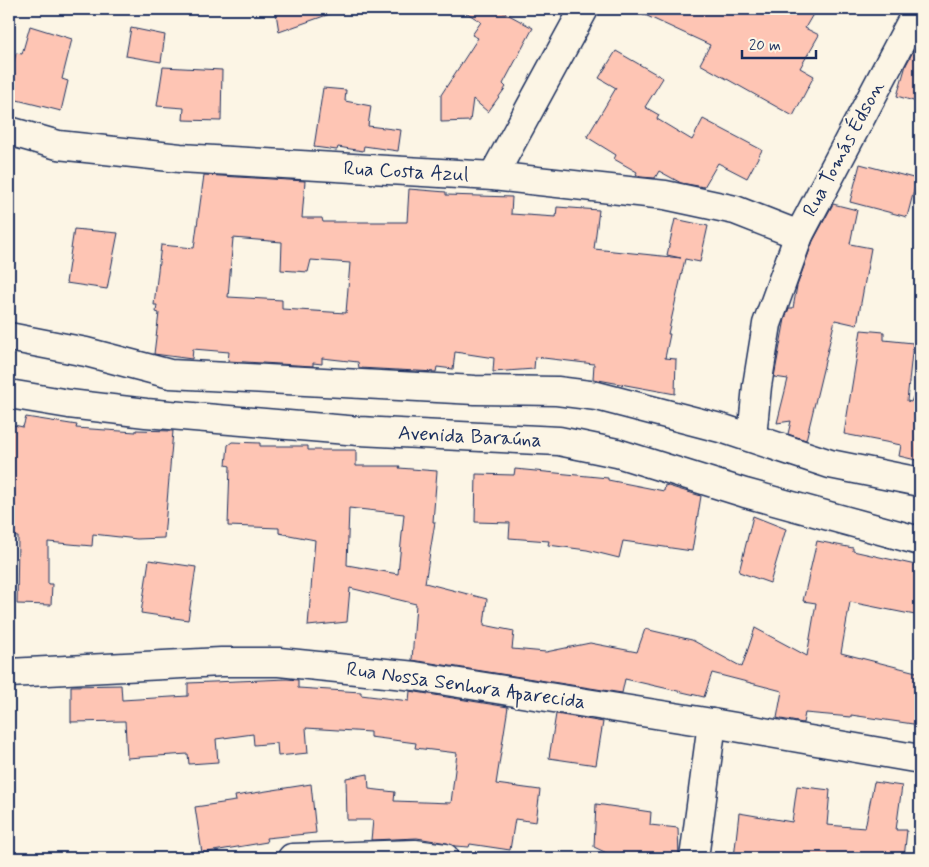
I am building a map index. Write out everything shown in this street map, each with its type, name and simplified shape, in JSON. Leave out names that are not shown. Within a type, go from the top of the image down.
[{"type":"street","points":[[493,176],[584,9]]},
{"type":"street","name":"Rua Tomás Édson","points":[[752,436],[757,386],[767,324],[798,236],[918,9]]},
{"type":"street","name":"Rua Costa Azul","points":[[9,131],[58,145],[180,158],[493,176],[665,195],[735,210],[798,236]]},
{"type":"street","points":[[9,337],[86,352],[170,374],[475,390],[557,391],[597,396],[752,436],[830,464],[920,482]]},
{"type":"street","name":"Avenida Baraúna","points":[[9,394],[69,404],[359,431],[559,441],[617,453],[744,493],[920,541]]},
{"type":"street","name":"Rua Nossa Senhora Aparecida","points":[[9,673],[221,662],[279,662],[415,676],[712,723],[920,759]]},
{"type":"street","points":[[694,858],[712,723]]},
{"type":"street","points":[[292,858],[414,854],[444,858]]},
{"type":"building","points":[[296,9],[337,9],[338,11],[279,32],[276,13]]},
{"type":"building","points":[[461,9],[498,9],[533,28],[503,84],[506,87],[488,112],[473,99],[470,121],[441,122],[441,95],[478,38],[472,35],[481,22]]},
{"type":"building","points":[[632,9],[816,9],[805,28],[819,35],[800,68],[814,76],[793,116],[700,64],[710,45]]},
{"type":"building","points":[[30,26],[72,39],[62,79],[68,81],[61,111],[9,98],[9,81],[16,53],[22,54]]},
{"type":"building","points":[[131,28],[165,35],[161,62],[126,56]]},
{"type":"building","points":[[920,38],[920,103],[897,96],[906,65]]},
{"type":"building","points":[[616,51],[663,78],[645,107],[659,115],[657,119],[692,140],[703,119],[762,150],[747,178],[718,163],[704,187],[681,183],[659,171],[655,178],[640,177],[636,174],[637,172],[614,159],[616,155],[587,137],[616,88],[599,78]]},
{"type":"building","points":[[163,67],[222,70],[221,121],[183,120],[184,108],[157,106]]},
{"type":"building","points":[[323,88],[346,90],[345,101],[371,106],[368,126],[401,130],[398,151],[364,146],[363,151],[338,147],[337,150],[314,147]]},
{"type":"building","points":[[860,164],[917,179],[907,217],[850,202]]},
{"type":"building","points":[[204,175],[305,181],[302,218],[322,218],[323,222],[407,222],[409,189],[446,192],[446,195],[512,197],[511,214],[556,217],[557,207],[599,210],[594,249],[681,258],[667,255],[675,219],[708,226],[700,262],[685,259],[668,334],[670,334],[665,358],[676,359],[675,394],[593,379],[594,364],[535,357],[534,369],[493,372],[494,358],[455,352],[453,369],[437,367],[436,372],[359,368],[358,362],[322,358],[322,364],[313,363],[313,366],[228,361],[229,352],[193,349],[192,359],[154,354],[159,313],[156,312],[157,305],[154,305],[161,245],[194,248]],"holes":[[[233,238],[282,242],[281,270],[308,272],[311,260],[350,263],[346,313],[282,309],[282,300],[228,297]]]},
{"type":"building","points":[[833,204],[857,210],[850,244],[871,248],[857,325],[835,320],[806,440],[788,434],[791,421],[777,423],[788,379],[774,377],[785,319],[789,308],[793,308],[797,286],[813,241]]},
{"type":"building","points":[[74,229],[118,233],[107,289],[66,283]]},
{"type":"building","points":[[861,330],[884,332],[884,340],[913,343],[907,401],[911,402],[913,397],[920,398],[920,461],[899,456],[901,445],[844,434]]},
{"type":"building","points":[[26,417],[77,425],[76,428],[136,432],[136,430],[173,431],[164,538],[137,539],[93,534],[92,546],[48,542],[48,584],[52,584],[51,605],[17,604],[18,537],[9,536],[9,424],[23,427]]},
{"type":"building","points":[[232,442],[260,443],[260,446],[308,446],[308,450],[356,450],[356,466],[400,466],[399,468],[437,471],[433,522],[435,522],[425,583],[487,599],[484,625],[514,631],[512,649],[546,652],[590,643],[637,652],[645,629],[692,640],[742,667],[755,628],[807,656],[816,603],[803,601],[817,541],[853,548],[853,551],[920,566],[920,616],[850,602],[841,653],[920,673],[920,725],[851,715],[851,717],[805,713],[803,723],[777,718],[782,691],[712,673],[704,697],[625,679],[622,693],[412,660],[416,604],[350,588],[347,622],[308,626],[315,540],[279,533],[279,528],[228,526],[230,466],[226,465],[228,445]],"holes":[[[349,508],[404,514],[398,574],[347,565]]]},
{"type":"building","points":[[515,469],[608,478],[608,480],[664,491],[665,485],[701,496],[692,551],[623,541],[619,558],[587,550],[548,545],[549,541],[509,538],[510,523],[475,522],[476,474],[514,475]]},
{"type":"building","points":[[753,516],[786,529],[770,583],[739,572]]},
{"type":"building","points":[[149,560],[196,567],[188,620],[141,613]]},
{"type":"building","points":[[298,680],[298,688],[361,692],[361,695],[409,701],[410,691],[508,707],[496,784],[540,790],[536,822],[515,819],[510,850],[470,844],[469,847],[455,846],[417,838],[371,840],[373,820],[347,820],[346,778],[368,774],[369,789],[395,792],[394,801],[451,803],[457,753],[415,748],[416,743],[370,737],[370,732],[306,728],[308,753],[278,756],[277,743],[254,745],[253,734],[216,739],[218,762],[189,764],[188,754],[127,758],[125,721],[71,722],[71,686],[121,685],[122,700],[188,696],[188,683]]},
{"type":"building","points":[[556,714],[603,722],[596,765],[549,758]]},
{"type":"building","points":[[874,782],[902,786],[896,830],[907,830],[904,858],[734,858],[739,813],[792,822],[797,786],[830,790],[827,825],[865,828]]},
{"type":"building","points":[[311,784],[316,833],[266,838],[267,842],[202,853],[195,807],[236,801],[235,796]]},
{"type":"building","points":[[596,804],[651,812],[650,825],[678,828],[679,858],[617,858],[594,847]]}]
